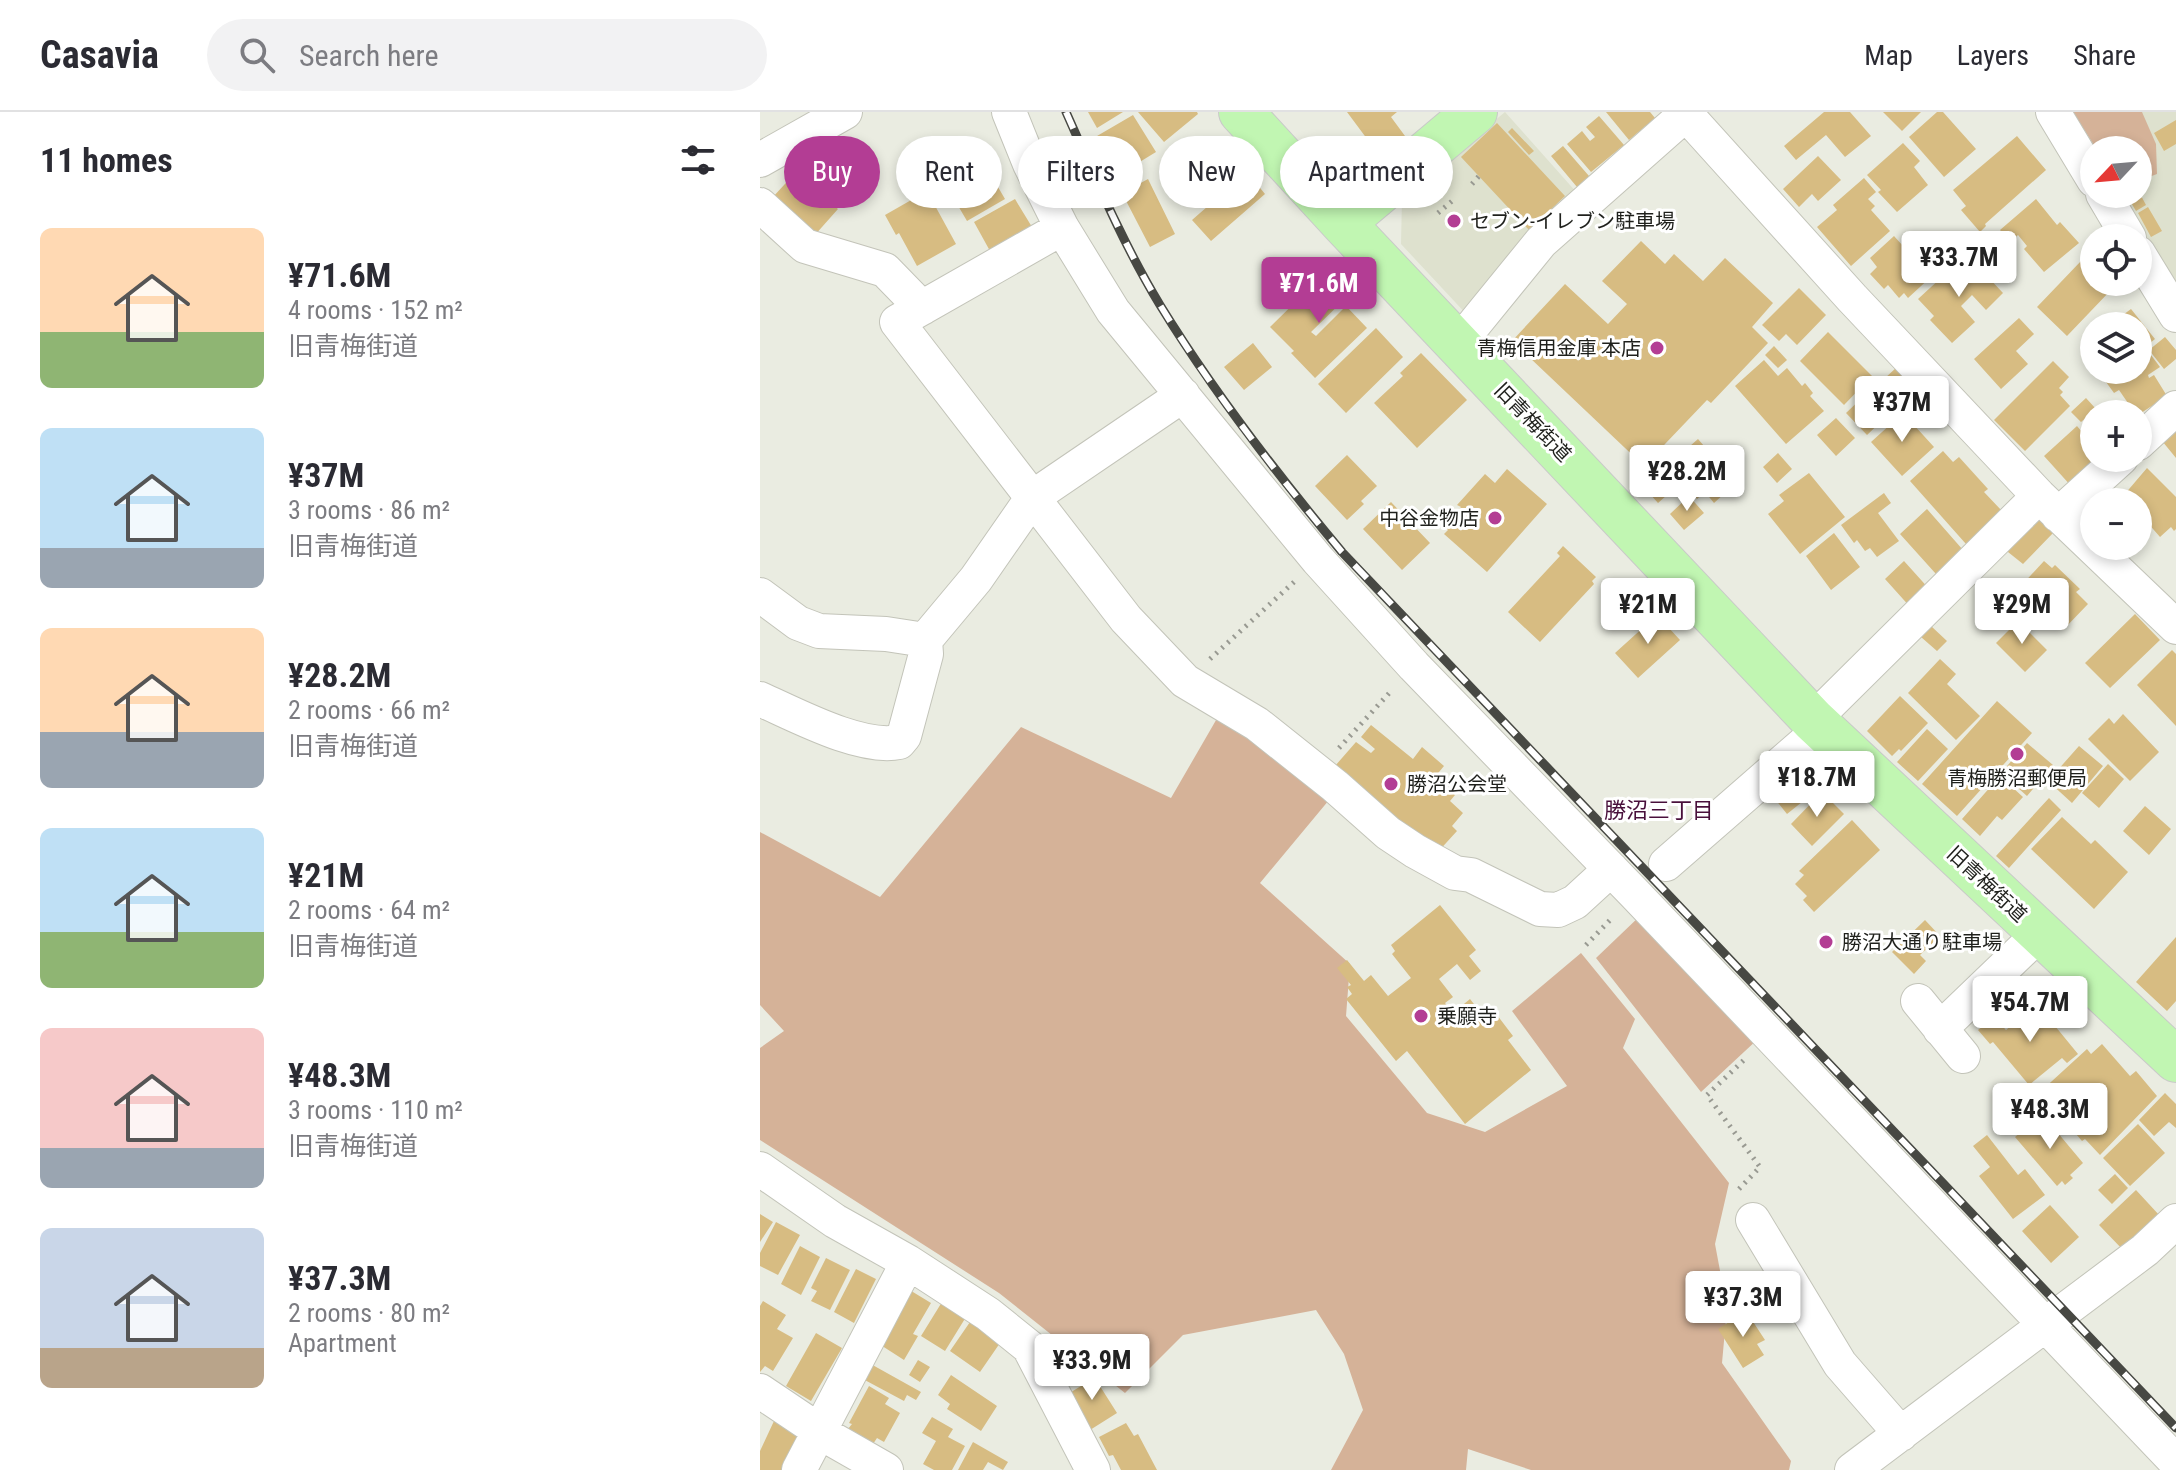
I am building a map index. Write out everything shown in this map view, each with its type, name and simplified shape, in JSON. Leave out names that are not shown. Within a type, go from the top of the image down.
[{"type":"main road","name":"旧青梅街道","points":[[1241,112],[1817,724],[2176,1060]]},
{"type":"main road","points":[[1343,223],[1475,112]]},
{"type":"street","points":[[765,146],[845,112]]},
{"type":"street","points":[[1009,112],[1030,164],[1062,228],[1113,311],[1318,560],[1414,666],[2176,1462]]},
{"type":"street","points":[[2053,112],[2080,157]]},
{"type":"street","points":[[1458,344],[1541,242],[1678,124],[1686,113],[1852,298],[2049,505],[2176,627]]},
{"type":"street","points":[[760,205],[805,246],[885,270],[909,315],[1033,497],[1126,619],[1185,681],[1257,724],[1388,833],[1455,873],[1471,875],[1540,909],[1558,910],[1575,902],[1611,869]]},
{"type":"street","points":[[909,315],[1062,228]]},
{"type":"street","points":[[2152,276],[2176,315]]},
{"type":"street","points":[[760,699],[838,732],[874,743],[899,742],[904,736],[926,654],[925,640],[976,579],[1033,497],[1183,395]]},
{"type":"street","points":[[2152,430],[2176,408]]},
{"type":"street","points":[[1666,864],[2049,505],[2100,472]]},
{"type":"street","points":[[760,595],[798,623],[819,631],[886,634],[925,640]]},
{"type":"street","points":[[1940,1029],[2040,933]]},
{"type":"street","points":[[1918,1001],[1963,1056]]},
{"type":"street","points":[[760,1169],[835,1221],[908,1262],[988,1314],[1029,1347],[1093,1470]]},
{"type":"street","points":[[1753,1220],[1895,1451]]},
{"type":"street","points":[[1852,1470],[1895,1451],[2046,1326],[2145,1250],[2176,1221]]},
{"type":"street","points":[[799,1470],[908,1262]]},
{"type":"street","points":[[760,1391],[886,1470]]},
{"type":"path","points":[[1472,184],[1479,176]]},
{"type":"path","points":[[1438,213],[1444,208]]},
{"type":"path","points":[[1185,681],[1318,560]]},
{"type":"path","points":[[1317,772],[1414,666]]},
{"type":"path","points":[[1753,1220],[1736,1191],[1760,1167],[1707,1095],[1770,1035]]},
{"type":"shaded area","points":[[1505,112],[1578,194],[1469,317],[1401,244],[1402,208],[1453,208],[1453,155]]},
{"type":"shaded area","points":[[2065,112],[2176,112],[2176,293],[2152,254],[2152,224],[2133,224],[2124,208],[2152,208],[2152,136],[2083,136]]},
{"type":"shaded area","points":[[2073,112],[2142,112],[2156,144],[2157,174],[2152,176],[2152,136],[2088,136]]},
{"type":"shaded area","points":[[1219,715],[1334,794],[1260,883],[1350,964],[1346,1016],[1427,1113],[1485,1132],[1567,1086],[1512,1011],[1581,953],[1635,1019],[1623,1048],[1729,1183],[1715,1244],[1727,1308],[1722,1363],[1791,1461],[1789,1470],[1531,1470],[1468,1449],[1466,1470],[1331,1470],[1363,1410],[1344,1354],[1316,1310],[1183,1335],[1125,1393],[999,1293],[760,1140],[760,1048],[784,1031],[760,1005],[760,832],[880,897],[1021,727],[1171,798]]},
{"type":"shaded area","points":[[1642,914],[1759,1038],[1701,1092],[1596,958]]},
{"type":"building","points":[[1088,112],[1123,112],[1097,128]]},
{"type":"building","points":[[1138,112],[1197,112],[1171,136],[1159,136]]},
{"type":"building","points":[[1347,112],[1397,112],[1391,117],[1405,136],[1365,136]]},
{"type":"building","points":[[1606,112],[1650,112],[1655,118],[1629,140]]},
{"type":"building","points":[[1824,112],[1850,112],[1871,136],[1845,157],[1826,135],[1796,160],[1784,146]]},
{"type":"building","points":[[1883,112],[1921,112],[1902,131]]},
{"type":"building","points":[[1937,112],[1943,112],[1976,149],[1944,177],[1909,137]]},
{"type":"building","points":[[1133,115],[1156,152],[1143,160],[1143,136],[1097,136]]},
{"type":"building","points":[[1599,116],[1624,145],[1591,172],[1567,144],[1582,131],[1590,141],[1595,137],[1586,127]]},
{"type":"building","points":[[2176,120],[2176,144],[2164,151],[2154,133]]},
{"type":"building","points":[[1497,123],[1565,196],[1529,230],[1461,157]]},
{"type":"building","points":[[1512,128],[1534,151],[1529,155],[1508,132]]},
{"type":"building","points":[[2017,136],[2046,170],[1985,224],[1980,232],[1961,210],[1966,206],[1953,190]]},
{"type":"building","points":[[1903,143],[1920,161],[1914,167],[1928,185],[1897,212],[1867,175]]},
{"type":"building","points":[[1563,146],[1589,176],[1577,187],[1551,156]]},
{"type":"building","points":[[1818,156],[1841,180],[1818,201],[1812,194],[1799,207],[1783,189]]},
{"type":"building","points":[[1864,178],[1876,192],[1868,199],[1875,206],[1871,210],[1890,231],[1851,266],[1817,227],[1837,210],[1833,205]]},
{"type":"building","points":[[1148,179],[1159,208],[1162,208],[1175,234],[1150,247],[1130,208],[1143,208],[1143,182]]},
{"type":"building","points":[[784,185],[784,208],[838,209],[814,236],[772,198]]},
{"type":"building","points":[[1015,199],[1032,227],[990,251],[974,222]]},
{"type":"building","points":[[2036,199],[2057,225],[2060,222],[2079,243],[2044,272],[2024,249],[2027,246],[2018,235],[2010,242],[2000,230]]},
{"type":"building","points":[[897,208],[936,208],[956,244],[917,266],[885,215]]},
{"type":"building","points":[[959,208],[989,208],[967,221]]},
{"type":"building","points":[[1206,208],[1249,208],[1211,241],[1192,220]]},
{"type":"building","points":[[2149,208],[2162,231],[2152,236],[2152,224],[2144,224],[2138,213]]},
{"type":"building","points":[[1995,233],[2011,254],[1994,267],[1978,247]]},
{"type":"building","points":[[1894,236],[1913,257],[1927,244],[1945,264],[1908,298],[1904,293],[1899,298],[1888,285],[1884,289],[1870,274],[1877,267],[1870,258]]},
{"type":"building","points":[[1641,241],[1665,264],[1674,254],[1703,281],[1725,258],[1773,303],[1752,327],[1768,343],[1711,403],[1707,400],[1644,466],[1512,341],[1565,284],[1608,324],[1627,304],[1602,281]]},
{"type":"building","points":[[1972,260],[2003,293],[1986,310],[1972,295],[1961,306],[1975,322],[1952,343],[1930,320],[1934,316],[1918,299],[1955,265],[1960,271]]},
{"type":"building","points":[[2080,262],[2080,296],[2105,296],[2090,312],[2080,312],[2080,322],[2067,336],[2037,307]]},
{"type":"building","points":[[1329,269],[1352,292],[1311,332],[1316,336],[1346,306],[1367,328],[1315,378],[1270,327]]},
{"type":"building","points":[[1799,288],[1826,315],[1797,345],[1786,334],[1779,341],[1762,325]]},
{"type":"building","points":[[2019,318],[2034,334],[2016,351],[2028,364],[2001,389],[1974,359]]},
{"type":"building","points":[[1376,328],[1403,357],[1346,413],[1318,384]]},
{"type":"building","points":[[1828,332],[1872,376],[1844,405],[1800,361]]},
{"type":"building","points":[[2165,337],[2176,350],[2176,359],[2164,369],[2152,354],[2152,348]]},
{"type":"building","points":[[1253,343],[1272,367],[1244,390],[1224,367]]},
{"type":"building","points":[[1774,346],[1787,360],[1778,368],[1765,355]]},
{"type":"building","points":[[1421,353],[1467,400],[1417,448],[1374,403],[1403,376],[1400,373]]},
{"type":"building","points":[[2152,356],[2160,367],[2152,372]]},
{"type":"building","points":[[1764,360],[1778,376],[1787,368],[1802,386],[1805,383],[1813,393],[1810,396],[1824,411],[1786,444],[1735,386]]},
{"type":"building","points":[[2053,361],[2069,377],[2059,388],[2063,392],[2060,395],[2070,406],[2025,451],[1994,420]]},
{"type":"building","points":[[1897,367],[1918,389],[1892,412],[1872,390]]},
{"type":"building","points":[[2154,375],[2167,396],[2152,406],[2152,400],[2126,400],[2119,390],[2114,393],[2107,384],[2152,384]]},
{"type":"building","points":[[1925,385],[1932,393],[1913,411],[1906,403]]},
{"type":"building","points":[[1868,392],[1889,414],[1867,435],[1846,413]]},
{"type":"building","points":[[2080,404],[2080,421],[2071,412]]},
{"type":"building","points":[[1903,413],[1934,447],[1902,476],[1871,442]]},
{"type":"building","points":[[1836,418],[1855,438],[1836,456],[1817,435]]},
{"type":"building","points":[[2176,422],[2176,458],[2158,436]]},
{"type":"building","points":[[2077,426],[2080,430],[2080,472],[2089,472],[2072,487],[2044,456]]},
{"type":"building","points":[[1698,439],[1736,483],[1714,503],[1705,492],[1697,499],[1677,475],[1683,471],[1674,460]]},
{"type":"building","points":[[1943,451],[1953,462],[1959,457],[1988,489],[1984,492],[2002,511],[1966,544],[1910,481]]},
{"type":"building","points":[[1778,453],[1792,469],[1777,483],[1763,467]]},
{"type":"building","points":[[1347,455],[1377,486],[1347,520],[1315,486]]},
{"type":"building","points":[[1658,468],[1675,488],[1658,503],[1640,483]]},
{"type":"building","points":[[1507,469],[1547,504],[1487,572],[1444,534],[1448,530],[1444,526],[1461,507],[1457,505],[1485,474],[1495,483]]},
{"type":"building","points":[[2144,472],[2151,472],[2176,497],[2176,529],[2174,531],[2171,527],[2160,537],[2152,528],[2152,488],[2130,488]]},
{"type":"building","points":[[1809,473],[1845,517],[1800,554],[1768,514],[1784,501],[1779,495]]},
{"type":"building","points":[[1884,493],[1891,503],[1878,513],[1899,541],[1877,557],[1870,548],[1865,551],[1857,540],[1854,543],[1841,525]]},
{"type":"building","points":[[1689,496],[1704,513],[1684,530],[1670,514]]},
{"type":"building","points":[[1391,502],[1430,543],[1402,570],[1363,529]]},
{"type":"building","points":[[1927,509],[1963,550],[1936,574],[1900,534]]},
{"type":"building","points":[[2036,515],[2054,532],[2023,564],[2003,548]]},
{"type":"building","points":[[1834,533],[1860,567],[1831,590],[1806,556]]},
{"type":"building","points":[[1563,546],[1596,577],[1592,581],[1594,584],[1540,642],[1508,612],[1560,556],[1557,553]]},
{"type":"building","points":[[1904,561],[1931,591],[1912,609],[1885,579]]},
{"type":"building","points":[[2044,561],[2052,568],[2055,565],[2080,589],[2076,592],[2088,604],[2063,630],[2019,588]]},
{"type":"building","points":[[2135,614],[2160,640],[2110,688],[2085,663]]},
{"type":"building","points":[[1657,615],[1680,640],[1638,678],[1615,653]]},
{"type":"building","points":[[2018,621],[2047,650],[2025,672],[1996,643]]},
{"type":"building","points":[[1931,626],[1947,641],[1937,651],[1921,637]]},
{"type":"building","points":[[2172,650],[2176,654],[2176,726],[2137,685]]},
{"type":"building","points":[[1940,659],[1956,674],[1947,684],[1980,716],[1956,740],[1908,693]]},
{"type":"building","points":[[1900,696],[1928,723],[1892,756],[1867,731]]},
{"type":"building","points":[[1997,701],[2032,733],[1957,816],[1922,784]]},
{"type":"building","points":[[2123,714],[2159,752],[2130,781],[2088,739],[2109,718],[2114,724]]},
{"type":"building","name":"勝沼公会堂","points":[[1371,725],[1413,759],[1422,747],[1444,766],[1434,778],[1455,795],[1450,801],[1463,813],[1452,826],[1457,831],[1436,854],[1328,774],[1356,742],[1371,753],[1375,749],[1361,737]]},
{"type":"building","points":[[1927,729],[1948,749],[1918,781],[1897,762]]},
{"type":"building","points":[[2027,743],[2053,765],[2027,796],[2001,773]]},
{"type":"building","points":[[2079,746],[2103,766],[2072,803],[2048,781]]},
{"type":"building","points":[[2108,764],[2124,779],[2099,808],[2082,793]]},
{"type":"building","points":[[1801,770],[1817,790],[1787,814],[1771,794]]},
{"type":"building","points":[[2000,776],[2023,797],[2002,820],[1997,816],[1980,836],[1962,819]]},
{"type":"building","points":[[1822,792],[1844,814],[1812,846],[1791,824]]},
{"type":"building","points":[[2049,798],[2061,810],[2009,868],[1996,856]]},
{"type":"building","points":[[2145,806],[2171,829],[2149,855],[2123,831]]},
{"type":"building","points":[[2062,817],[2091,844],[2095,840],[2128,872],[2094,909],[2031,849]]},
{"type":"building","points":[[1852,820],[1880,850],[1814,912],[1803,900],[1807,896],[1795,884],[1804,875],[1799,871]]},
{"type":"building","name":"乗願寺","points":[[1440,905],[1476,950],[1469,956],[1481,971],[1470,980],[1457,964],[1439,979],[1453,997],[1445,1003],[1453,1013],[1470,999],[1485,1018],[1494,1011],[1513,1036],[1508,1040],[1531,1070],[1465,1124],[1407,1051],[1396,1061],[1346,999],[1352,994],[1347,987],[1351,985],[1337,968],[1347,960],[1364,981],[1371,975],[1388,996],[1411,978],[1392,954],[1395,951],[1391,945]]},
{"type":"building","points":[[1925,920],[1940,936],[1920,955],[1926,961],[1914,974],[1892,952]]},
{"type":"building","points":[[2176,937],[2176,1001],[2167,1011],[2136,982]]},
{"type":"building","points":[[2037,1004],[2078,1054],[2067,1063],[2062,1058],[2029,1085],[1993,1042],[1990,1044],[1978,1030],[1994,1017],[2006,1030]]},
{"type":"building","points":[[2102,1044],[2130,1076],[2136,1071],[2157,1096],[2100,1155],[2085,1139],[2082,1141],[2040,1092],[2087,1049],[2091,1054]]},
{"type":"building","points":[[2165,1093],[2176,1104],[2176,1128],[2169,1122],[2154,1136],[2139,1120]]},
{"type":"building","points":[[2042,1114],[2083,1163],[2070,1175],[2073,1178],[2065,1185],[2062,1181],[2057,1186],[2015,1137]]},
{"type":"building","points":[[2138,1124],[2165,1153],[2130,1186],[2103,1158]]},
{"type":"building","points":[[1987,1135],[2018,1175],[2025,1169],[2045,1195],[2013,1219],[1979,1176],[1990,1167],[1973,1146]]},
{"type":"building","points":[[2115,1174],[2128,1188],[2112,1204],[2098,1190]]},
{"type":"building","points":[[2136,1190],[2160,1216],[2124,1251],[2099,1225]]},
{"type":"building","points":[[2050,1205],[2079,1237],[2051,1263],[2022,1231]]},
{"type":"building","points":[[760,1214],[773,1222],[760,1242]]},
{"type":"building","points":[[776,1222],[800,1235],[778,1275],[760,1266],[760,1253]]},
{"type":"building","points":[[800,1246],[820,1257],[801,1295],[781,1284]]},
{"type":"building","points":[[826,1258],[850,1270],[830,1310],[811,1301],[817,1291],[811,1288]]},
{"type":"building","points":[[856,1269],[876,1279],[854,1323],[834,1312]]},
{"type":"building","points":[[908,1289],[931,1303],[913,1334],[918,1336],[904,1360],[876,1342]]},
{"type":"building","points":[[763,1301],[786,1315],[777,1329],[793,1338],[773,1371],[765,1366],[760,1372],[760,1306]]},
{"type":"building","points":[[942,1302],[966,1317],[945,1351],[921,1336]]},
{"type":"building","points":[[1746,1311],[1765,1340],[1757,1344],[1764,1355],[1743,1368],[1718,1329]]},
{"type":"building","points":[[970,1322],[1000,1343],[980,1372],[950,1351]]},
{"type":"building","points":[[816,1333],[842,1348],[811,1401],[786,1386]]},
{"type":"building","points":[[918,1360],[930,1367],[920,1382],[909,1375]]},
{"type":"building","points":[[869,1363],[921,1392],[916,1400],[907,1395],[904,1401],[861,1378]]},
{"type":"building","points":[[1091,1372],[1117,1413],[1090,1430],[1068,1394],[1081,1386],[1078,1380]]},
{"type":"building","points":[[951,1375],[997,1406],[981,1431],[947,1409],[950,1404],[938,1395]]},
{"type":"building","points":[[869,1386],[889,1398],[885,1404],[900,1413],[884,1442],[877,1438],[873,1444],[848,1429]]},
{"type":"building","points":[[932,1417],[953,1429],[948,1437],[965,1446],[952,1470],[934,1470],[923,1464],[936,1441],[922,1433]]},
{"type":"building","points":[[774,1421],[800,1433],[783,1470],[760,1470],[760,1451]]},
{"type":"building","points":[[1126,1423],[1134,1436],[1138,1434],[1157,1470],[1121,1470],[1113,1455],[1109,1456],[1099,1437]]},
{"type":"building","points":[[973,1442],[1008,1462],[1003,1470],[988,1462],[983,1470],[958,1470]]},
{"type":"railway","points":[[1066,112],[1122,234],[1160,305],[1246,432],[1342,552],[2176,1428]]},
{"type":"place","name":"セブン-イレブン駐車場","points":[[1454,221]]},
{"type":"place","name":"青梅信用金庫 本店","points":[[1657,348]]},
{"type":"place","name":"中谷金物店","points":[[1495,518]]},
{"type":"place","name":"青梅勝沼郵便局","points":[[2017,754]]},
{"type":"place","name":"勝沼公会堂","points":[[1391,784]]},
{"type":"place","name":"勝沼大通り駐車場","points":[[1826,942]]},
{"type":"place","name":"乗願寺","points":[[1421,1016]]},
{"type":"district","name":"勝沼三丁目","points":[[1659,810]]}]
